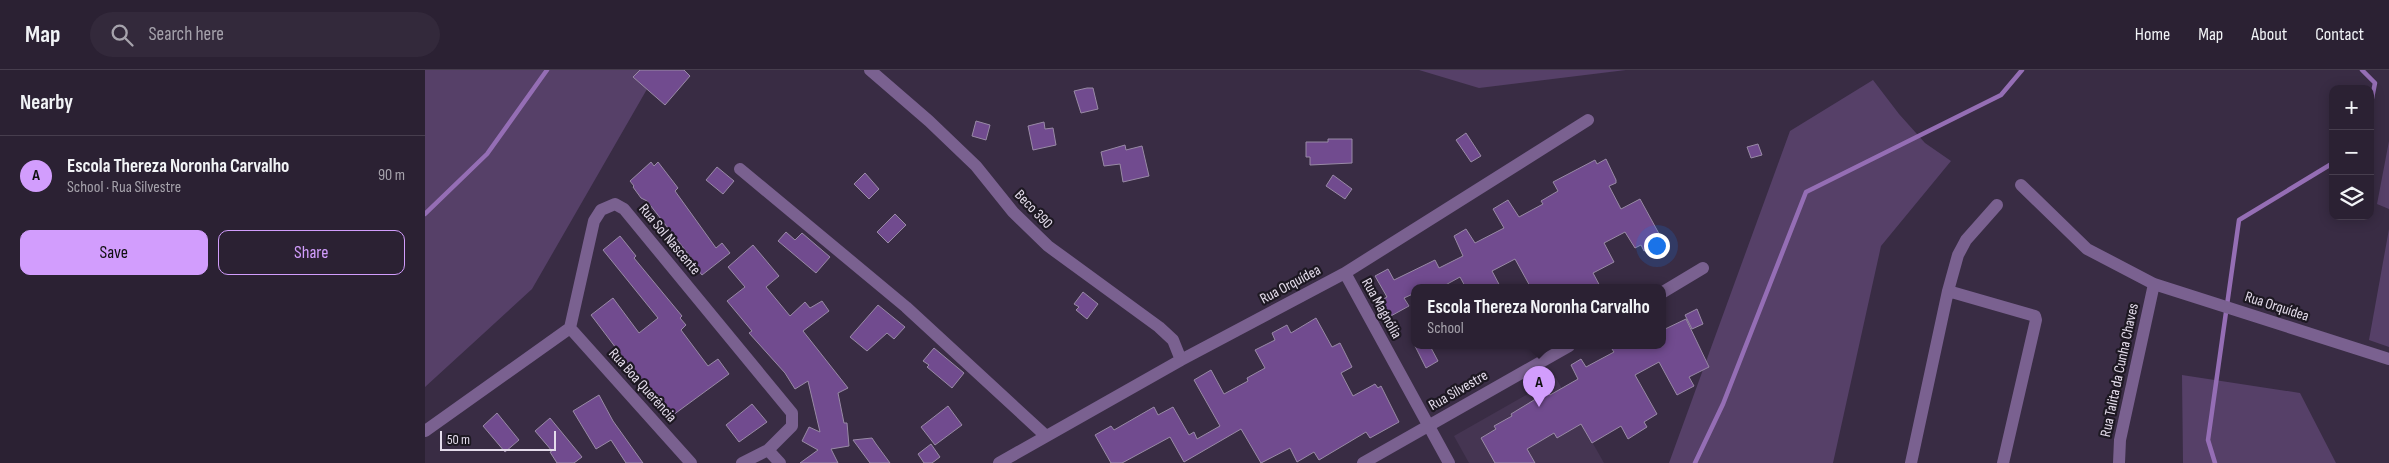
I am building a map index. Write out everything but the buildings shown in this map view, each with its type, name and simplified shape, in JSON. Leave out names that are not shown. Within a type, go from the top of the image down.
[{"type":"street","name":"Beco 390","points":[[869,70],[929,121],[976,166],[1013,212],[1048,246],[1159,327],[1173,340],[1181,360]]},
{"type":"street","name":"Rua Orquídea","points":[[999,463],[1181,360],[1345,273],[1588,120]]},
{"type":"street","points":[[740,169],[906,307],[1046,436]]},
{"type":"street","name":"Rua Orquídea","points":[[2021,185],[2087,249],[2155,284],[2389,359]]},
{"type":"street","name":"Rua Sol Nascente","points":[[570,328],[594,221],[601,210],[615,204],[624,209],[792,412],[791,426],[768,450]]},
{"type":"street","points":[[1911,463],[1948,291],[1962,247],[1997,205]]},
{"type":"street","points":[[1666,290],[1703,268]]},
{"type":"street","name":"Rua Magnólia","points":[[1345,273],[1449,463]]},
{"type":"street","name":"Rua Talita da Cunha Chaves","points":[[2119,463],[2120,440],[2155,284]]},
{"type":"street","points":[[1948,291],[2035,316],[2036,320],[2003,463]]},
{"type":"street","points":[[425,431],[570,328]]},
{"type":"street","name":"Rua Boa Querência","points":[[570,328],[691,463]]},
{"type":"street","name":"Rua Silvestre","points":[[1363,463],[1564,349]]},
{"type":"street","points":[[742,463],[768,450],[780,463]]},
{"type":"shaded area","points":[[425,70],[658,70],[532,289],[425,387]]},
{"type":"shaded area","points":[[1419,70],[1626,70],[1479,88]]},
{"type":"shaded area","points":[[1873,80],[1899,114],[1925,143],[1951,161],[1881,246],[1833,463],[1669,463],[1790,131]]},
{"type":"shaded area","points":[[2389,141],[2389,209],[2377,204]]},
{"type":"shaded area","points":[[2389,229],[2389,347],[2369,340]]},
{"type":"shaded area","points":[[2182,375],[2300,393],[2336,463],[2183,463]]},
{"type":"shaded area","points":[[1556,378],[1604,463],[1469,463],[1454,436]]},
{"type":"waterway","points":[[425,214],[487,154],[547,70]]},
{"type":"waterway","points":[[1695,463],[1723,404],[1806,192],[2001,95],[2022,70]]},
{"type":"waterway","points":[[2362,70],[2375,83],[2374,88]]},
{"type":"waterway","points":[[2215,463],[2208,440],[2239,220],[2329,165]]},
{"type":"place","name":"Escola Thereza Noronha Carvalho","points":[[1539,407]]}]
